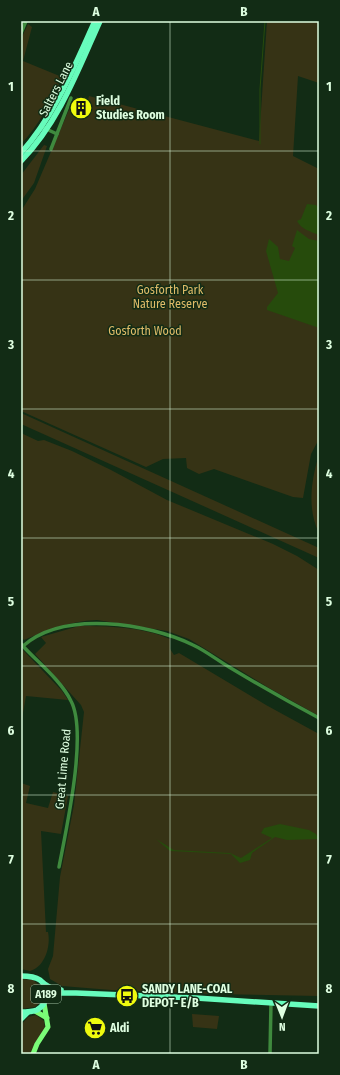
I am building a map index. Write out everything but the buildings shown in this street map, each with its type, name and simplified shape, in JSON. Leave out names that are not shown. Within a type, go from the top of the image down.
[{"type":"main road","name":"Salters Lane","points":[[21,153],[45,128],[95,21]]},
{"type":"main road","name":"Salters Lane","points":[[21,162],[45,128],[71,86],[100,21]]},
{"type":"main road","name":"A189","points":[[21,1012],[35,1011],[45,1001],[46,992],[43,983],[32,976],[22,976]]},
{"type":"main road","points":[[43,983],[54,990],[76,993]]},
{"type":"main road","points":[[33,1054],[37,1044],[47,1029],[45,1001],[57,993],[319,1006]]},
{"type":"main road","points":[[35,1011],[47,1018]]},
{"type":"main road","name":"A189","points":[[21,1019],[28,1012]]},
{"type":"street","points":[[21,33],[26,21]]},
{"type":"street","points":[[51,149],[71,98]]},
{"type":"street","points":[[45,128],[57,134]]},
{"type":"street","points":[[22,645],[45,632],[78,624],[90,623],[153,630],[195,645],[263,688],[319,718]]},
{"type":"street","name":"Great Lime Road","points":[[22,645],[64,690],[71,700],[77,717],[71,802],[59,867]]},
{"type":"street","points":[[55,859],[60,860]]},
{"type":"street","points":[[270,1054],[271,1003]]},
{"type":"green space","name":"Gosforth Park Nature Reserve","points":[[267,21],[319,21],[319,83],[298,76],[293,156],[319,169],[319,439],[311,454],[303,498],[293,497],[214,469],[199,474],[187,468],[186,458],[163,459],[146,467],[21,411],[21,211],[35,189],[71,105],[86,107],[89,96],[259,141]]},
{"type":"green space","points":[[28,24],[32,27],[23,61],[62,77],[54,95],[34,129],[21,144],[21,39]]},
{"type":"green space","points":[[44,145],[47,146],[34,183],[21,201],[21,175]]},
{"type":"green space","points":[[21,413],[319,548],[319,558],[21,424]]},
{"type":"green space","points":[[21,433],[38,441],[44,440],[72,451],[167,500],[273,544],[297,556],[319,570],[319,716],[269,688],[189,639],[167,631],[97,620],[68,624],[24,640],[21,637]]},
{"type":"green space","points":[[319,455],[319,533],[313,514],[312,484]]},
{"type":"green space","points":[[79,626],[113,627],[137,630],[160,635],[170,639],[170,649],[174,655],[179,653],[266,705],[319,734],[319,996],[111,990],[62,986],[50,979],[48,969],[53,956],[60,877],[74,805],[84,712],[81,705],[35,654],[46,643],[41,637]]},
{"type":"green space","points":[[21,648],[62,691],[68,700],[26,696],[21,724]]},
{"type":"green space","points":[[21,783],[30,786],[26,803],[48,808],[53,792],[68,796],[61,834],[41,831],[46,932],[48,932],[49,943],[43,961],[35,969],[30,971],[21,969]]},
{"type":"green space","points":[[21,979],[33,980],[42,988],[42,1000],[35,1007],[21,1009]]},
{"type":"green space","points":[[192,1014],[219,1016],[217,1029],[193,1027]]},
{"type":"green space","points":[[36,1015],[44,1021],[45,1029],[31,1054],[21,1054],[21,1025],[28,1017]]},
{"type":"shaded area","points":[[307,204],[316,205],[319,208],[319,235],[304,228],[297,221],[301,219]]},
{"type":"shaded area","points":[[297,230],[309,239],[319,241],[319,328],[267,310],[267,307],[278,293],[266,251],[269,239],[278,247],[280,259],[289,261],[295,248],[292,246]]},
{"type":"shaded area","points":[[280,824],[309,830],[316,834],[319,839],[287,840],[275,837],[252,853],[250,860],[240,863],[231,854],[170,851],[156,839],[174,850],[230,853],[241,858],[272,838],[261,833],[264,828]]},
{"type":"waterway","points":[[260,144],[260,89],[265,21]]},
{"type":"place","name":"Field Studies Room","points":[[81,108]]},
{"type":"place","name":"SANDY LANE-COAL DEPOT- E/B","points":[[127,996]]},
{"type":"place","name":"Aldi","points":[[95,1028]]},
{"type":"park label","name":"Gosforth Wood","points":[[145,331]]}]
